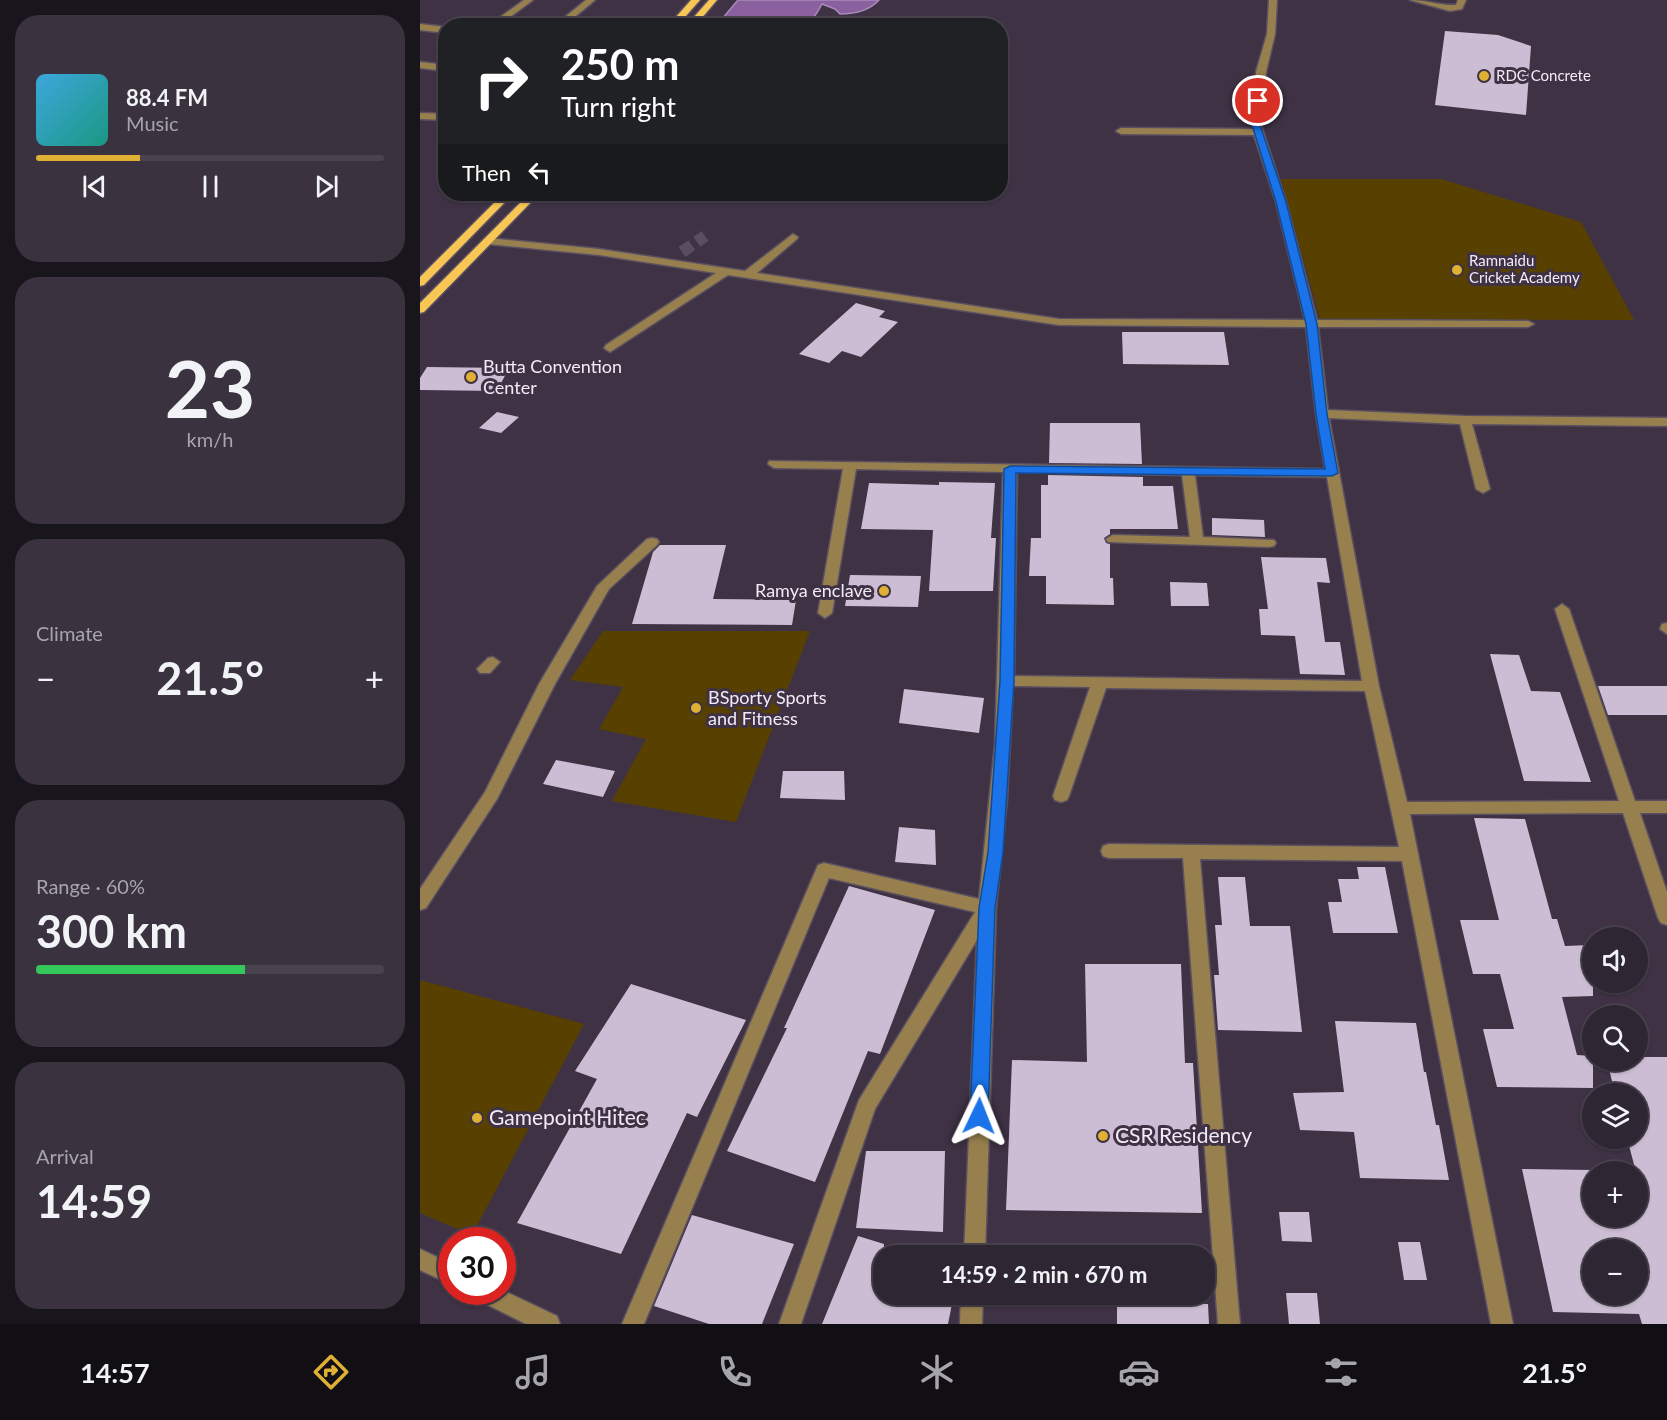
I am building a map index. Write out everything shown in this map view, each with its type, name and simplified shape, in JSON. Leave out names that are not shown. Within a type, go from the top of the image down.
[{"type":"main road","points":[[679,18],[696,0]]},
{"type":"main road","points":[[697,18],[712,0]]},
{"type":"main road","points":[[420,283],[501,201]]},
{"type":"main road","points":[[420,310],[527,201]]},
{"type":"street","points":[[503,18],[529,0]]},
{"type":"street","points":[[568,18],[591,0]]},
{"type":"street","points":[[1273,0],[1271,34],[1261,72],[1256,125],[1281,202],[1312,324],[1322,414],[1371,686],[1400,808],[1502,1324]]},
{"type":"street","points":[[1414,0],[1450,8],[1459,7],[1462,0]]},
{"type":"street","points":[[420,27],[438,29]]},
{"type":"street","points":[[420,65],[438,67]]},
{"type":"street","points":[[420,116],[438,116]]},
{"type":"street","points":[[1121,131],[1258,132]]},
{"type":"street","points":[[746,276],[793,237]]},
{"type":"street","points":[[488,241],[553,246],[1059,322],[1528,324]]},
{"type":"street","points":[[665,263],[682,252]]},
{"type":"street","points":[[610,348],[724,273]]},
{"type":"street","points":[[1322,414],[1465,420],[1667,422]]},
{"type":"street","points":[[1465,420],[1483,489]]},
{"type":"street","points":[[774,464],[1332,473]]},
{"type":"street","points":[[825,613],[850,467]]},
{"type":"street","points":[[974,1245],[987,908],[996,852],[1007,681],[1010,469]]},
{"type":"street","points":[[1188,470],[1197,541]]},
{"type":"street","points":[[1113,539],[1269,543]]},
{"type":"street","points":[[420,903],[491,795],[548,684],[604,586],[652,542]]},
{"type":"street","points":[[1562,609],[1667,918]]},
{"type":"street","points":[[1007,681],[1371,686]]},
{"type":"street","points":[[1061,796],[1100,682]]},
{"type":"street","points":[[1400,808],[1667,807]]},
{"type":"street","points":[[1109,851],[1409,854]]},
{"type":"street","points":[[1191,852],[1228,1324]]},
{"type":"street","points":[[633,1324],[824,870],[987,908]]},
{"type":"street","points":[[790,1324],[866,1106],[987,908]]},
{"type":"street","points":[[420,1259],[438,1268]]},
{"type":"street","points":[[510,1305],[549,1324]]},
{"type":"street","points":[[971,1324],[972,1305]]},
{"type":"shaded area","points":[[738,0],[879,0],[866,9],[846,14],[840,14],[835,9],[822,4],[812,18],[723,18]]},
{"type":"shaded area","name":"Ramnaidu Cricket Academy","points":[[1281,179],[1441,179],[1581,222],[1634,320],[1320,319]]},
{"type":"shaded area","name":"BSporty Sports and Fitness","points":[[603,631],[810,631],[736,822],[612,801],[646,739],[599,729],[623,687],[570,680]]},
{"type":"shaded area","name":"Gamepoint Hitec","points":[[420,980],[584,1024],[476,1227],[453,1227],[420,1213]]},
{"type":"building","name":"RDC Concrete","points":[[1445,31],[1498,35],[1531,46],[1526,115],[1435,105]]},
{"type":"building","points":[[856,303],[885,311],[879,317],[898,322],[861,357],[842,351],[829,363],[799,354]]},
{"type":"building","points":[[1122,332],[1224,332],[1229,365],[1123,364]]},
{"type":"building","points":[[427,367],[509,368],[497,391],[420,390],[420,378]]},
{"type":"building","points":[[497,412],[519,417],[501,433],[479,428]]},
{"type":"building","points":[[1050,423],[1140,423],[1142,464],[1049,463]]},
{"type":"building","points":[[1048,475],[1143,477],[1143,486],[1173,486],[1178,529],[1110,529],[1110,534],[1104,538],[1106,543],[1110,544],[1110,578],[1113,578],[1114,605],[1046,604],[1046,576],[1029,576],[1031,538],[1041,538],[1041,485],[1048,485]]},
{"type":"building","points":[[939,482],[995,483],[991,538],[996,538],[993,591],[929,591],[933,530],[861,529],[869,483],[939,485]]},
{"type":"building","points":[[1212,518],[1264,520],[1265,537],[1212,535]]},
{"type":"building","points":[[660,545],[726,545],[713,599],[796,600],[792,625],[632,624],[653,552]]},
{"type":"building","points":[[1261,557],[1326,558],[1330,583],[1317,582],[1325,642],[1340,642],[1345,675],[1300,674],[1295,636],[1261,635],[1259,609],[1268,609]]},
{"type":"building","name":"Ramya enclave","points":[[850,575],[921,576],[918,607],[845,606]]},
{"type":"building","points":[[1170,582],[1207,583],[1209,606],[1171,606]]},
{"type":"building","points":[[1490,654],[1519,655],[1531,691],[1560,692],[1591,782],[1524,781]]},
{"type":"building","points":[[1598,686],[1667,686],[1667,715],[1608,715]]},
{"type":"building","points":[[904,689],[984,698],[979,733],[899,723]]},
{"type":"building","points":[[556,760],[615,771],[603,797],[543,784]]},
{"type":"building","points":[[783,771],[844,771],[845,800],[780,798]]},
{"type":"building","points":[[1474,818],[1525,819],[1552,919],[1557,919],[1565,946],[1582,945],[1582,993],[1593,993],[1593,996],[1562,997],[1577,1055],[1582,1055],[1582,1071],[1593,1071],[1593,1083],[1582,1083],[1582,1088],[1497,1087],[1483,1029],[1514,1029],[1500,974],[1473,974],[1460,920],[1499,920]]},
{"type":"building","points":[[899,827],[935,830],[936,865],[895,862]]},
{"type":"building","points":[[1357,867],[1385,867],[1398,933],[1333,933],[1328,902],[1342,902],[1338,879],[1359,879]]},
{"type":"building","points":[[1218,877],[1245,877],[1250,926],[1290,926],[1302,1032],[1218,1030],[1214,975],[1219,975],[1215,925],[1222,925]]},
{"type":"building","points":[[849,886],[935,910],[880,1054],[868,1051],[815,1182],[727,1151],[787,1028],[784,1028]]},
{"type":"building","name":"CSR Residency","points":[[1085,964],[1181,964],[1185,1063],[1193,1063],[1202,1213],[1006,1210],[1012,1060],[1087,1062]]},
{"type":"building","points":[[631,984],[746,1020],[697,1117],[687,1113],[621,1254],[517,1223],[597,1079],[575,1071]]},
{"type":"building","points":[[1335,1021],[1416,1023],[1424,1072],[1426,1072],[1436,1125],[1439,1125],[1449,1180],[1360,1178],[1354,1132],[1300,1130],[1293,1093],[1344,1092]]},
{"type":"building","points":[[1648,1057],[1667,1057],[1667,1324],[1642,1324],[1639,1314],[1553,1312],[1522,1169],[1582,1170],[1582,1227],[1648,1227],[1648,1161],[1633,1161],[1630,1149],[1648,1149],[1648,1083],[1612,1083],[1610,1071],[1648,1071]]},
{"type":"building","points":[[866,1151],[945,1151],[943,1232],[856,1228]]},
{"type":"building","points":[[1279,1212],[1309,1212],[1312,1242],[1282,1241]]},
{"type":"building","points":[[692,1215],[794,1244],[762,1324],[709,1324],[654,1306]]},
{"type":"building","points":[[858,1236],[884,1244],[873,1245],[873,1305],[952,1305],[948,1324],[822,1324]]},
{"type":"building","points":[[1398,1242],[1420,1242],[1427,1280],[1404,1280]]},
{"type":"building","points":[[1286,1293],[1317,1293],[1320,1324],[1289,1324]]},
{"type":"building","points":[[1117,1305],[1208,1305],[1209,1324],[1117,1324]]},
{"type":"tunnel","points":[[682,252],[705,236]]},
{"type":"place","name":"RDC Concrete","points":[[1484,76]]},
{"type":"place","name":"Ramnaidu Cricket Academy","points":[[1457,270]]},
{"type":"place","name":"Butta Convention Center","points":[[471,377]]},
{"type":"place","name":"Ramya enclave","points":[[884,591]]},
{"type":"place","name":"BSporty Sports and Fitness","points":[[696,708]]},
{"type":"place","name":"Gamepoint Hitec","points":[[477,1118]]},
{"type":"place","name":"CSR Residency","points":[[1103,1136]]},
{"type":"route","points":[[979,1116],[987,908],[996,852],[1007,681],[1010,469],[1332,473],[1322,414],[1312,324],[1293,257],[1281,202],[1256,125],[1258,101]]}]
